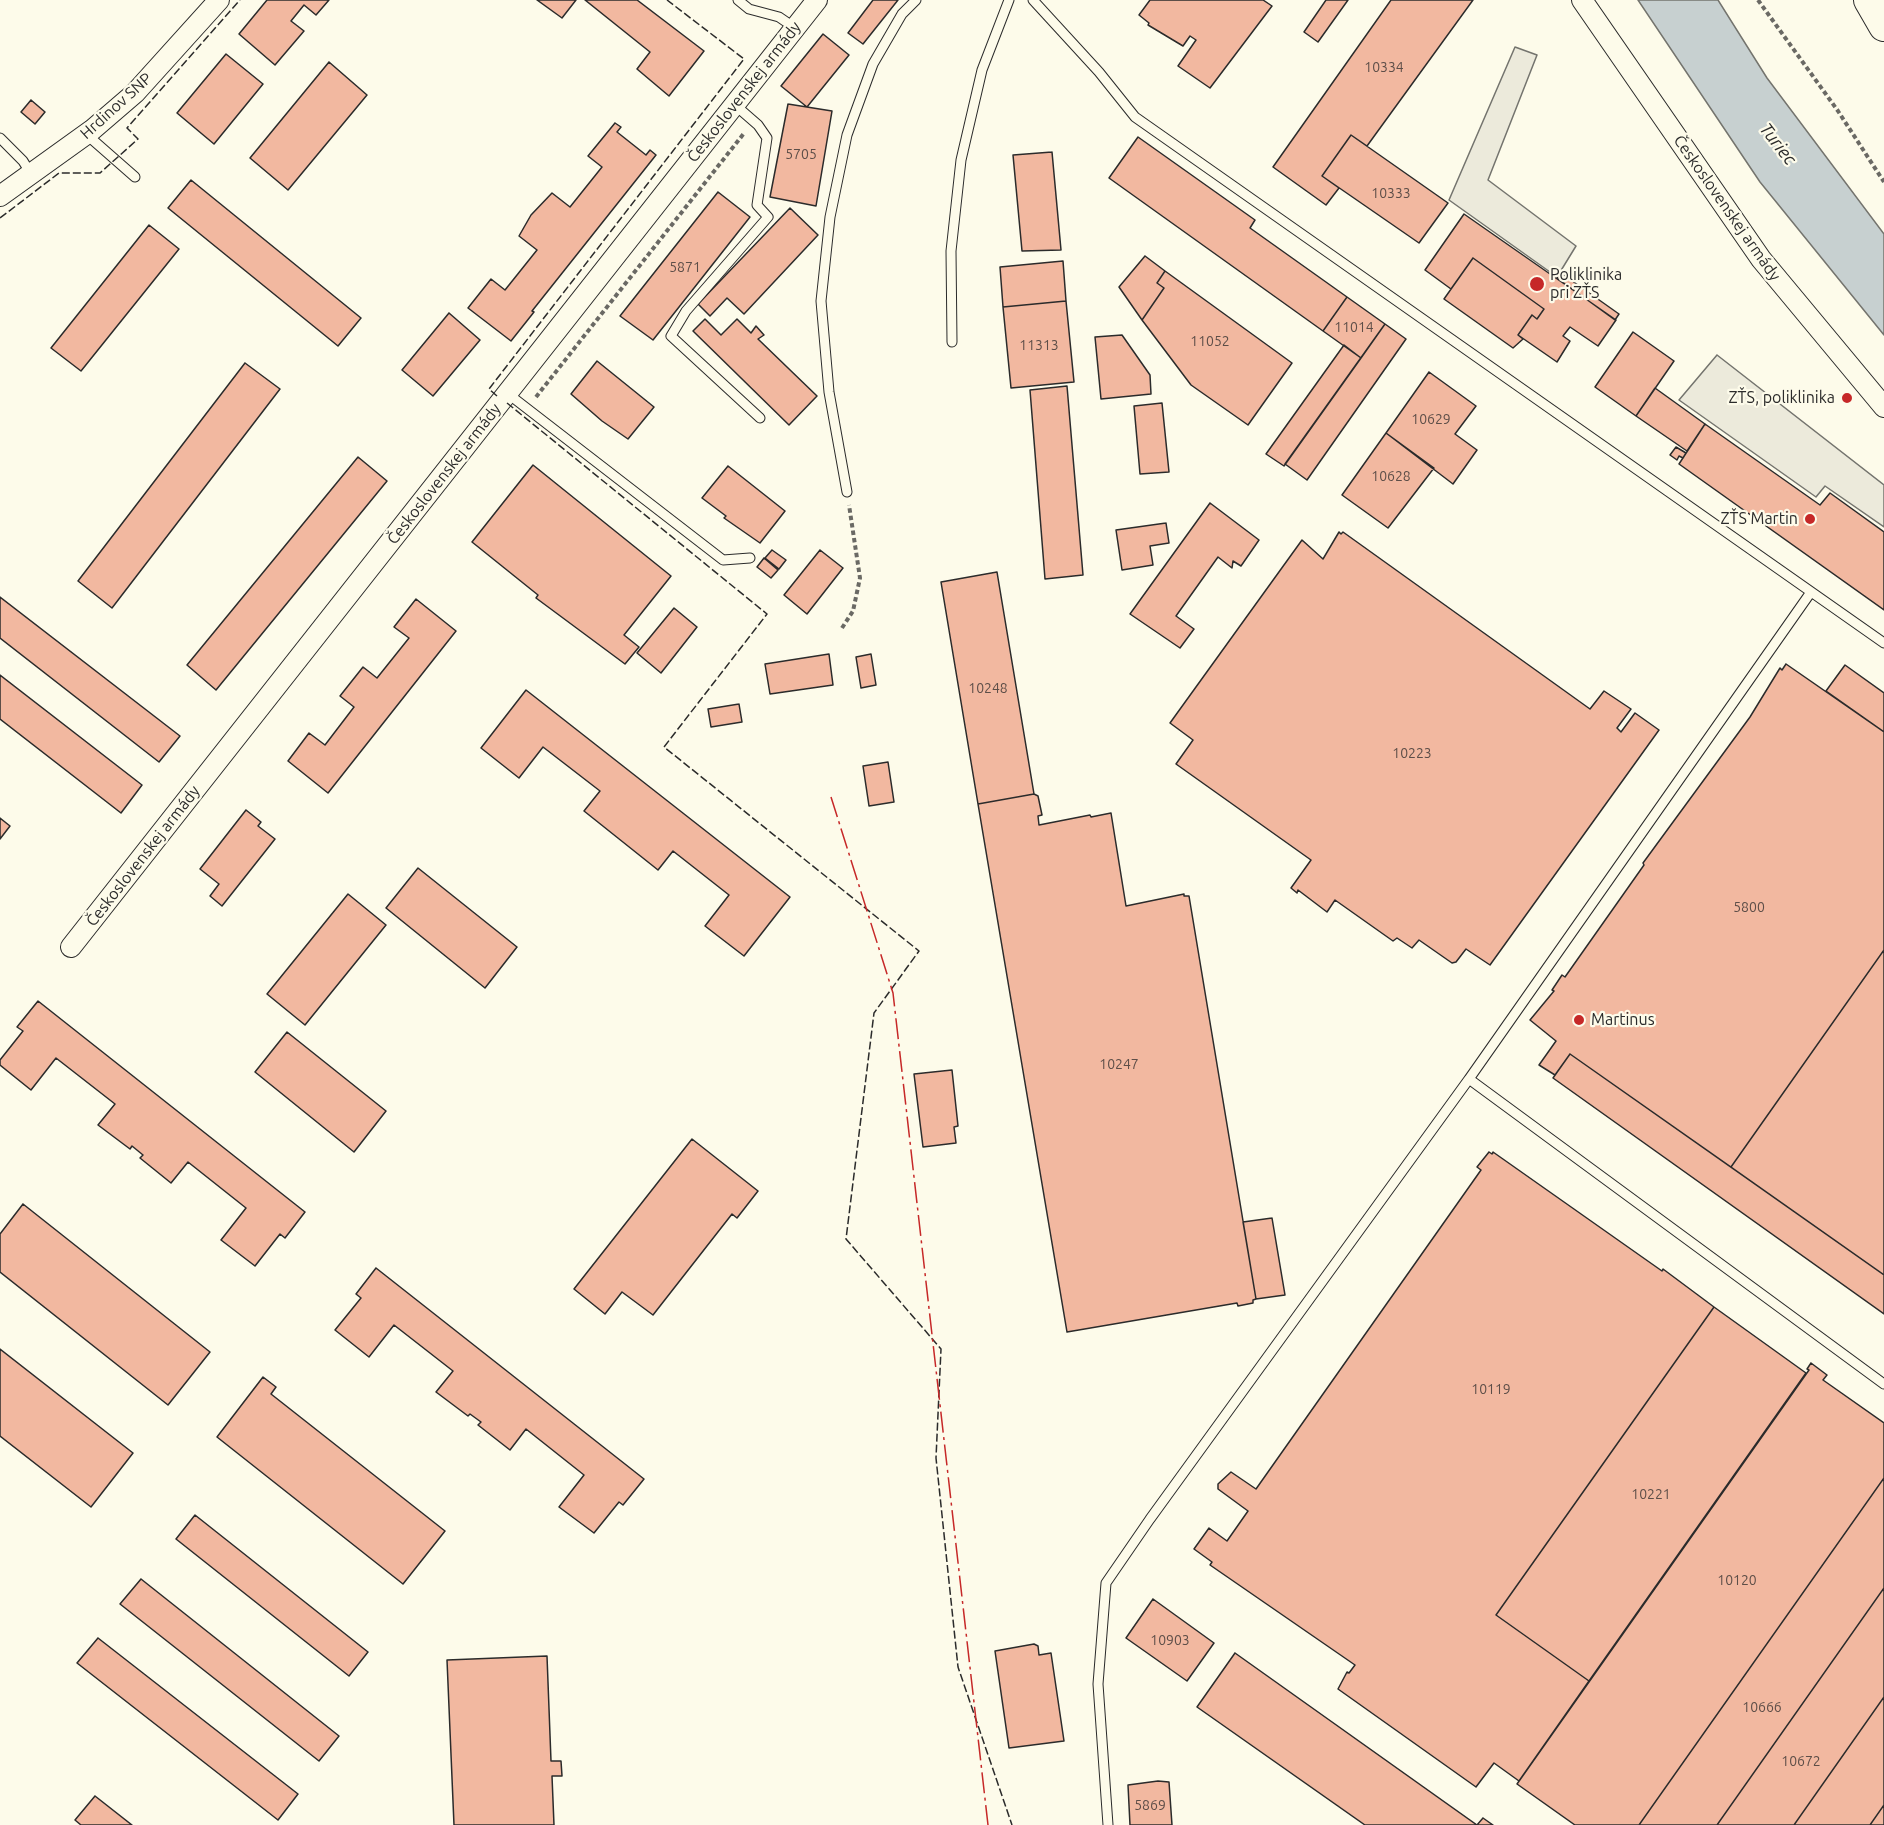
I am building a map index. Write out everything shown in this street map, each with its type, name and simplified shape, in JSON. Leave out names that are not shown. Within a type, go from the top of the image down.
[{"type":"main road","points":[[1869,0],[1884,26]]},
{"type":"street","name":"Hrdinov SNP","points":[[0,196],[86,134],[135,93],[219,0]]},
{"type":"street","name":"Československej armády","points":[[71,948],[817,0]]},
{"type":"street","name":"Československej armády","points":[[1582,0],[1761,259],[1884,407]]},
{"type":"lane","points":[[738,0],[749,9],[779,17],[795,28]]},
{"type":"lane","points":[[847,492],[829,392],[821,301],[830,217],[847,135],[873,64],[902,14],[916,0]]},
{"type":"lane","points":[[952,342],[951,251],[961,159],[982,70],[1009,0]]},
{"type":"lane","points":[[1034,0],[1099,72],[1135,117],[1884,643]]},
{"type":"lane","points":[[735,105],[758,125],[767,138],[758,205],[768,217],[686,311],[671,336],[759,418]]},
{"type":"lane","points":[[86,134],[135,177]]},
{"type":"lane","points":[[0,138],[19,156],[31,174]]},
{"type":"lane","points":[[507,393],[723,560],[750,558]]},
{"type":"lane","points":[[1108,1825],[1098,1684],[1106,1583],[1163,1500],[1469,1079],[1811,592]]},
{"type":"lane","points":[[1469,1079],[1884,1384]]},
{"type":"path","points":[[1758,0],[1838,111],[1884,182]]},
{"type":"path","points":[[527,408],[745,132]]},
{"type":"path","points":[[842,628],[853,611],[860,578],[847,492]]},
{"type":"shaded area","points":[[1515,47],[1537,55],[1488,180],[1576,246],[1557,277],[1449,200]]},
{"type":"shaded area","points":[[1717,355],[1884,485],[1884,527],[1825,486],[1816,497],[1679,400]]},
{"type":"water","name":"Turiec","points":[[1638,0],[1718,0],[1767,78],[1884,234],[1884,335],[1760,182]]},
{"type":"building","points":[[267,0],[329,0],[316,15],[304,5],[291,21],[304,31],[275,65],[239,34]]},
{"type":"building","points":[[537,0],[576,0],[562,18]]},
{"type":"building","points":[[585,0],[637,0],[704,51],[669,96],[637,69],[650,52]]},
{"type":"building","points":[[873,0],[898,0],[863,44],[848,33]]},
{"type":"building","points":[[1150,0],[1263,0],[1272,6],[1210,88],[1178,66],[1196,40],[1190,36],[1183,46],[1148,25],[1149,23],[1139,15]]},
{"type":"building","points":[[1326,0],[1348,0],[1318,42],[1304,32]]},
{"type":"building","points":[[1391,0],[1473,0],[1367,146],[1351,135],[1322,176],[1339,188],[1326,205],[1273,167]]},
{"type":"building","points":[[823,34],[849,55],[807,107],[781,86]]},
{"type":"building","points":[[226,54],[263,84],[214,144],[177,113]]},
{"type":"building","points":[[329,62],[367,95],[288,190],[250,158]]},
{"type":"building","points":[[31,100],[45,112],[35,124],[21,112]]},
{"type":"building","points":[[788,104],[832,111],[816,206],[770,197]]},
{"type":"building","points":[[615,123],[621,127],[617,132],[646,155],[650,150],[656,155],[532,311],[534,312],[511,341],[468,308],[491,279],[505,290],[537,250],[519,236],[531,215],[552,193],[570,207],[602,167],[588,156]]},
{"type":"building","points":[[1351,135],[1448,203],[1419,243],[1322,176]]},
{"type":"building","points":[[1138,137],[1255,220],[1250,228],[1347,297],[1323,331],[1109,178]]},
{"type":"building","points":[[1052,152],[1061,250],[1022,251],[1013,155]]},
{"type":"building","points":[[191,180],[361,318],[338,346],[168,208]]},
{"type":"building","points":[[718,192],[750,217],[653,340],[620,316]]},
{"type":"building","points":[[790,208],[818,235],[744,314],[727,298],[710,316],[698,304]]},
{"type":"building","name":"Poliklinika pri ZŤS","points":[[1464,214],[1616,320],[1598,346],[1570,327],[1563,336],[1570,341],[1557,362],[1518,335],[1532,315],[1537,319],[1544,309],[1473,258],[1451,289],[1425,270]]},
{"type":"building","points":[[149,225],[179,249],[81,371],[51,348]]},
{"type":"building","points":[[1145,256],[1165,271],[1157,283],[1164,288],[1142,320],[1119,287]]},
{"type":"building","points":[[1473,258],[1544,309],[1537,319],[1532,315],[1518,335],[1523,339],[1513,348],[1444,299]]},
{"type":"building","points":[[1063,261],[1066,301],[1003,307],[1000,267]]},
{"type":"building","points":[[1165,271],[1292,363],[1248,425],[1191,385],[1142,320],[1164,288],[1157,283]]},
{"type":"building","points":[[1561,273],[1619,314],[1615,320],[1557,278]]},
{"type":"building","points":[[1347,297],[1385,324],[1361,358],[1323,331]]},
{"type":"building","points":[[1066,301],[1074,382],[1011,388],[1003,307]]},
{"type":"building","points":[[449,313],[480,340],[433,396],[402,370]]},
{"type":"building","points":[[705,319],[721,335],[737,319],[751,333],[756,326],[764,335],[758,339],[817,396],[789,425],[693,331]]},
{"type":"building","points":[[1385,324],[1406,339],[1307,480],[1285,464]]},
{"type":"building","points":[[1633,332],[1674,361],[1636,416],[1595,387]]},
{"type":"building","points":[[1122,335],[1150,375],[1151,394],[1101,399],[1095,337]]},
{"type":"building","points":[[1344,345],[1361,358],[1284,466],[1266,454]]},
{"type":"building","points":[[597,361],[654,407],[628,439],[602,421],[571,394]]},
{"type":"building","points":[[245,363],[280,389],[112,608],[78,581]]},
{"type":"building","points":[[1429,372],[1476,406],[1455,434],[1477,450],[1453,484],[1386,433]]},
{"type":"building","points":[[1067,386],[1083,575],[1045,579],[1030,390]]},
{"type":"building","points":[[1655,388],[1705,424],[1687,451],[1636,416]]},
{"type":"building","points":[[1162,403],[1169,472],[1140,474],[1134,406]]},
{"type":"building","name":"ZŤS Martin","points":[[1705,424],[1820,505],[1830,493],[1884,532],[1884,610],[1679,464]]},
{"type":"building","points":[[1386,433],[1434,468],[1388,528],[1342,495]]},
{"type":"building","points":[[1676,447],[1686,453],[1683,458],[1679,456],[1677,460],[1670,455]]},
{"type":"building","points":[[358,457],[387,481],[216,690],[187,665]]},
{"type":"building","points":[[533,465],[671,576],[624,635],[639,647],[625,664],[536,598],[538,595],[472,542]]},
{"type":"building","points":[[728,466],[785,511],[760,543],[724,518],[726,516],[702,498]]},
{"type":"building","points":[[1210,503],[1259,540],[1241,566],[1233,561],[1232,568],[1218,557],[1176,616],[1194,629],[1180,648],[1130,614]]},
{"type":"building","points":[[1166,523],[1169,543],[1150,546],[1153,565],[1122,570],[1116,530]]},
{"type":"building","points":[[1339,532],[1341,534],[1343,532],[1590,709],[1604,691],[1631,709],[1617,728],[1621,732],[1635,713],[1659,730],[1490,965],[1466,949],[1456,962],[1452,963],[1419,940],[1412,948],[1397,938],[1393,941],[1335,900],[1327,912],[1298,890],[1297,893],[1291,888],[1311,860],[1176,764],[1193,740],[1170,723],[1302,540],[1323,559]]},
{"type":"building","points":[[772,550],[786,560],[779,569],[765,558]]},
{"type":"building","points":[[820,550],[843,568],[807,614],[784,595]]},
{"type":"building","points":[[764,558],[778,570],[771,578],[757,567]]},
{"type":"building","points":[[997,572],[1034,794],[978,804],[941,582]]},
{"type":"building","points":[[0,597],[180,736],[159,762],[0,638]]},
{"type":"building","points":[[416,599],[456,631],[328,793],[288,761],[309,733],[325,745],[354,707],[340,696],[363,667],[377,678],[409,638],[394,627]]},
{"type":"building","points":[[674,608],[697,627],[661,673],[637,653]]},
{"type":"building","points":[[829,654],[833,685],[770,694],[765,664]]},
{"type":"building","points":[[871,654],[876,685],[861,688],[856,657]]},
{"type":"building","points":[[1786,664],[1884,732],[1884,950],[1731,1167],[1570,1054],[1555,1075],[1539,1065],[1556,1041],[1530,1020],[1554,991],[1552,990],[1562,975],[1565,977],[1644,865],[1643,863],[1750,717],[1780,668],[1782,670]]},
{"type":"building","points":[[1845,665],[1884,693],[1884,732],[1826,691]]},
{"type":"building","points":[[0,675],[142,785],[121,813],[0,719]]},
{"type":"building","points":[[526,690],[790,897],[744,956],[705,926],[729,895],[673,851],[658,870],[584,811],[600,791],[543,747],[519,778],[481,748]]},
{"type":"building","points":[[739,704],[742,722],[711,727],[708,709]]},
{"type":"building","points":[[888,762],[894,802],[869,806],[863,766]]},
{"type":"building","points":[[1034,794],[1038,796],[1042,815],[1038,816],[1039,825],[1111,813],[1126,906],[1184,894],[1184,896],[1189,896],[1256,1299],[1253,1303],[1238,1306],[1237,1303],[1067,1332],[978,804]]},
{"type":"building","points":[[246,810],[261,822],[258,826],[275,839],[222,906],[210,896],[219,884],[200,869]]},
{"type":"building","points":[[0,818],[10,826],[0,839]]},
{"type":"building","points":[[418,868],[517,947],[485,988],[386,908]]},
{"type":"building","points":[[348,894],[386,925],[305,1025],[267,994]]},
{"type":"building","points":[[1884,950],[1884,1275],[1731,1167]]},
{"type":"building","points":[[38,1001],[305,1212],[285,1238],[280,1234],[255,1266],[221,1240],[246,1208],[188,1162],[171,1183],[140,1158],[143,1155],[132,1146],[130,1149],[98,1125],[115,1104],[56,1058],[31,1090],[0,1065],[0,1060],[23,1031],[17,1027]]},
{"type":"building","points":[[287,1032],[386,1111],[354,1152],[255,1072]]},
{"type":"building","points":[[1570,1054],[1884,1275],[1884,1314],[1553,1078]]},
{"type":"building","points":[[952,1070],[958,1126],[954,1127],[956,1143],[923,1147],[914,1074]]},
{"type":"building","points":[[692,1139],[758,1191],[737,1218],[732,1214],[653,1315],[622,1292],[605,1314],[574,1289]]},
{"type":"building","points":[[1489,1152],[1492,1154],[1493,1152],[1662,1271],[1663,1269],[1714,1307],[1496,1615],[1589,1681],[1519,1781],[1494,1763],[1476,1787],[1338,1689],[1347,1672],[1349,1673],[1355,1665],[1210,1565],[1212,1562],[1194,1549],[1209,1528],[1227,1541],[1248,1511],[1218,1489],[1218,1484],[1231,1472],[1256,1489],[1481,1170],[1477,1167]]},
{"type":"building","points":[[23,1204],[210,1352],[168,1405],[0,1272],[0,1234]]},
{"type":"building","points":[[1272,1218],[1285,1295],[1256,1299],[1243,1222]]},
{"type":"building","points":[[376,1268],[644,1479],[623,1505],[619,1502],[594,1533],[559,1507],[584,1475],[526,1429],[510,1450],[478,1425],[481,1422],[470,1414],[468,1416],[436,1392],[453,1371],[394,1325],[369,1357],[335,1330],[361,1298],[356,1294]]},
{"type":"building","points":[[1714,1307],[1806,1373],[1589,1681],[1496,1615]]},
{"type":"building","points":[[0,1349],[133,1453],[91,1507],[0,1436]]},
{"type":"building","points":[[1811,1363],[1827,1375],[1823,1380],[1884,1423],[1884,1478],[1639,1825],[1575,1825],[1517,1784],[1809,1370],[1807,1369]]},
{"type":"building","points":[[263,1377],[276,1387],[271,1394],[445,1531],[403,1584],[217,1437]]},
{"type":"building","points":[[1884,1478],[1884,1588],[1717,1825],[1639,1825]]},
{"type":"building","points":[[195,1515],[368,1652],[349,1676],[176,1539]]},
{"type":"building","points":[[141,1579],[339,1736],[319,1761],[120,1604]]},
{"type":"building","points":[[1884,1588],[1884,1697],[1794,1825],[1717,1825]]},
{"type":"building","points":[[1153,1599],[1214,1643],[1187,1681],[1126,1638]]},
{"type":"building","points":[[98,1638],[298,1794],[278,1820],[77,1663]]},
{"type":"building","points":[[1034,1644],[1038,1646],[1039,1655],[1051,1653],[1064,1741],[1009,1748],[995,1651]]},
{"type":"building","points":[[1235,1653],[1477,1825],[1365,1825],[1197,1707]]},
{"type":"building","points":[[547,1656],[551,1761],[561,1761],[562,1776],[552,1776],[554,1825],[454,1825],[447,1660]]},
{"type":"building","points":[[1884,1697],[1884,1805],[1870,1825],[1794,1825]]},
{"type":"building","points":[[1158,1781],[1169,1782],[1172,1825],[1130,1825],[1128,1785]]},
{"type":"building","points":[[95,1796],[132,1825],[81,1825],[75,1820]]},
{"type":"building","points":[[1884,1805],[1884,1825],[1870,1825]]},
{"type":"building","points":[[1483,1818],[1493,1825],[1477,1825]]},
{"type":"fence","points":[[0,218],[59,173],[100,173],[138,139],[127,128],[240,0]]},
{"type":"fence","points":[[497,396],[489,389],[744,59],[667,0]]},
{"type":"fence","points":[[507,403],[767,614],[664,747],[919,951],[874,1013],[846,1239],[941,1349],[936,1458],[958,1667],[1012,1825]]},
{"type":"power","points":[[831,797],[893,993],[988,1825]]},
{"type":"place","name":"Poliklinika pri ZŤS","points":[[1537,284]]},
{"type":"place","name":"ZŤS, poliklinika","points":[[1847,398]]},
{"type":"place","name":"ZŤS Martin","points":[[1810,519]]},
{"type":"place","name":"Martinus","points":[[1579,1020]]}]
